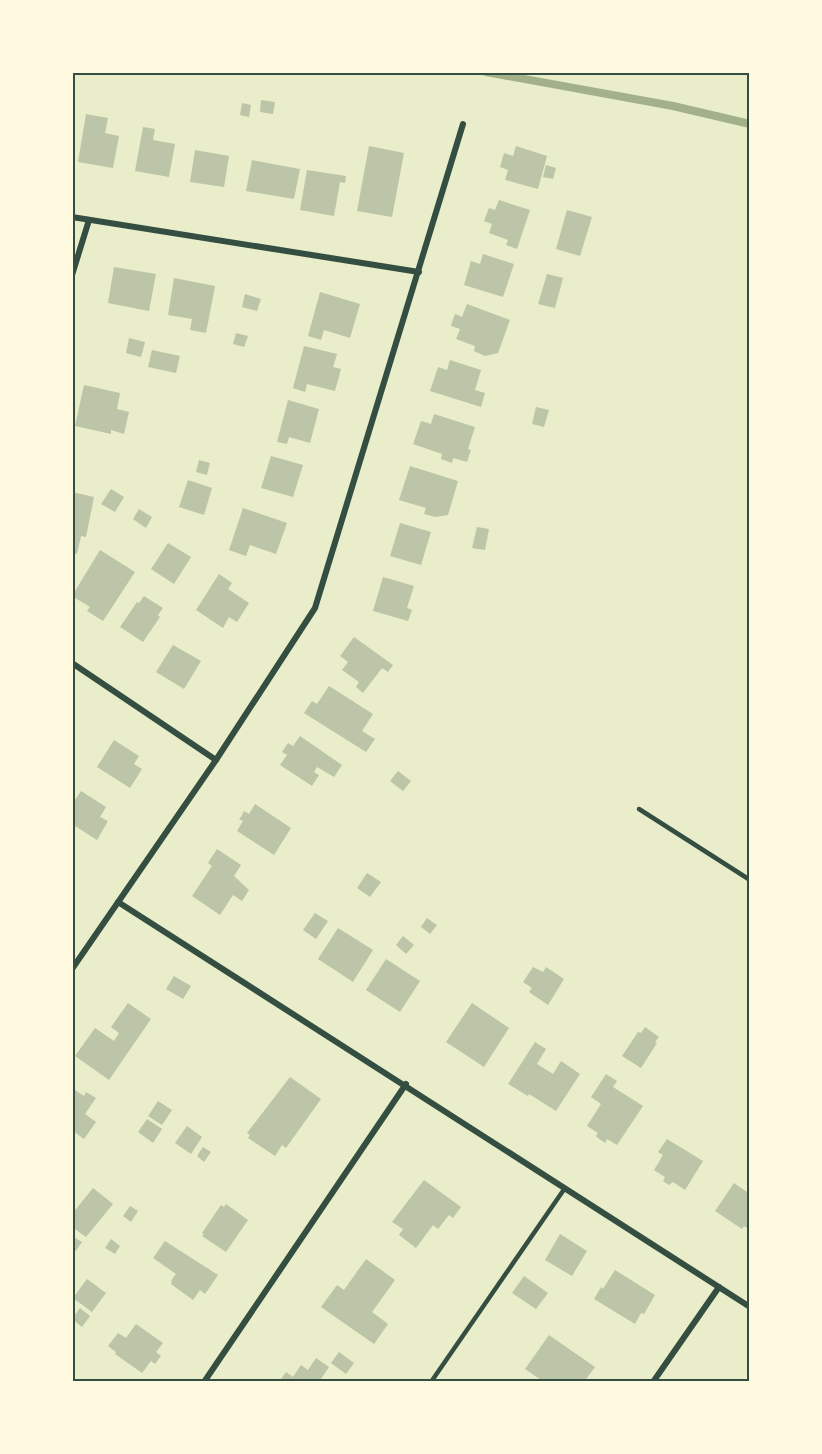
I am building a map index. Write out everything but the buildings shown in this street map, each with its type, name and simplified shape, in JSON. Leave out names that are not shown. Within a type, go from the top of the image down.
[{"type":"street","points":[[72,969],[216,760],[315,608],[463,124]]},
{"type":"street","points":[[72,217],[419,272]]},
{"type":"street","points":[[72,275],[89,220]]},
{"type":"street","points":[[72,663],[216,760]]},
{"type":"street","points":[[118,902],[406,1084],[750,1307]]},
{"type":"street","points":[[204,1382],[406,1084]]},
{"type":"street","points":[[652,1382],[719,1287]]},
{"type":"lane","points":[[639,809],[750,880]]},
{"type":"lane","points":[[431,1382],[565,1188]]},
{"type":"waterway","points":[[486,72],[673,106],[750,124]]}]
